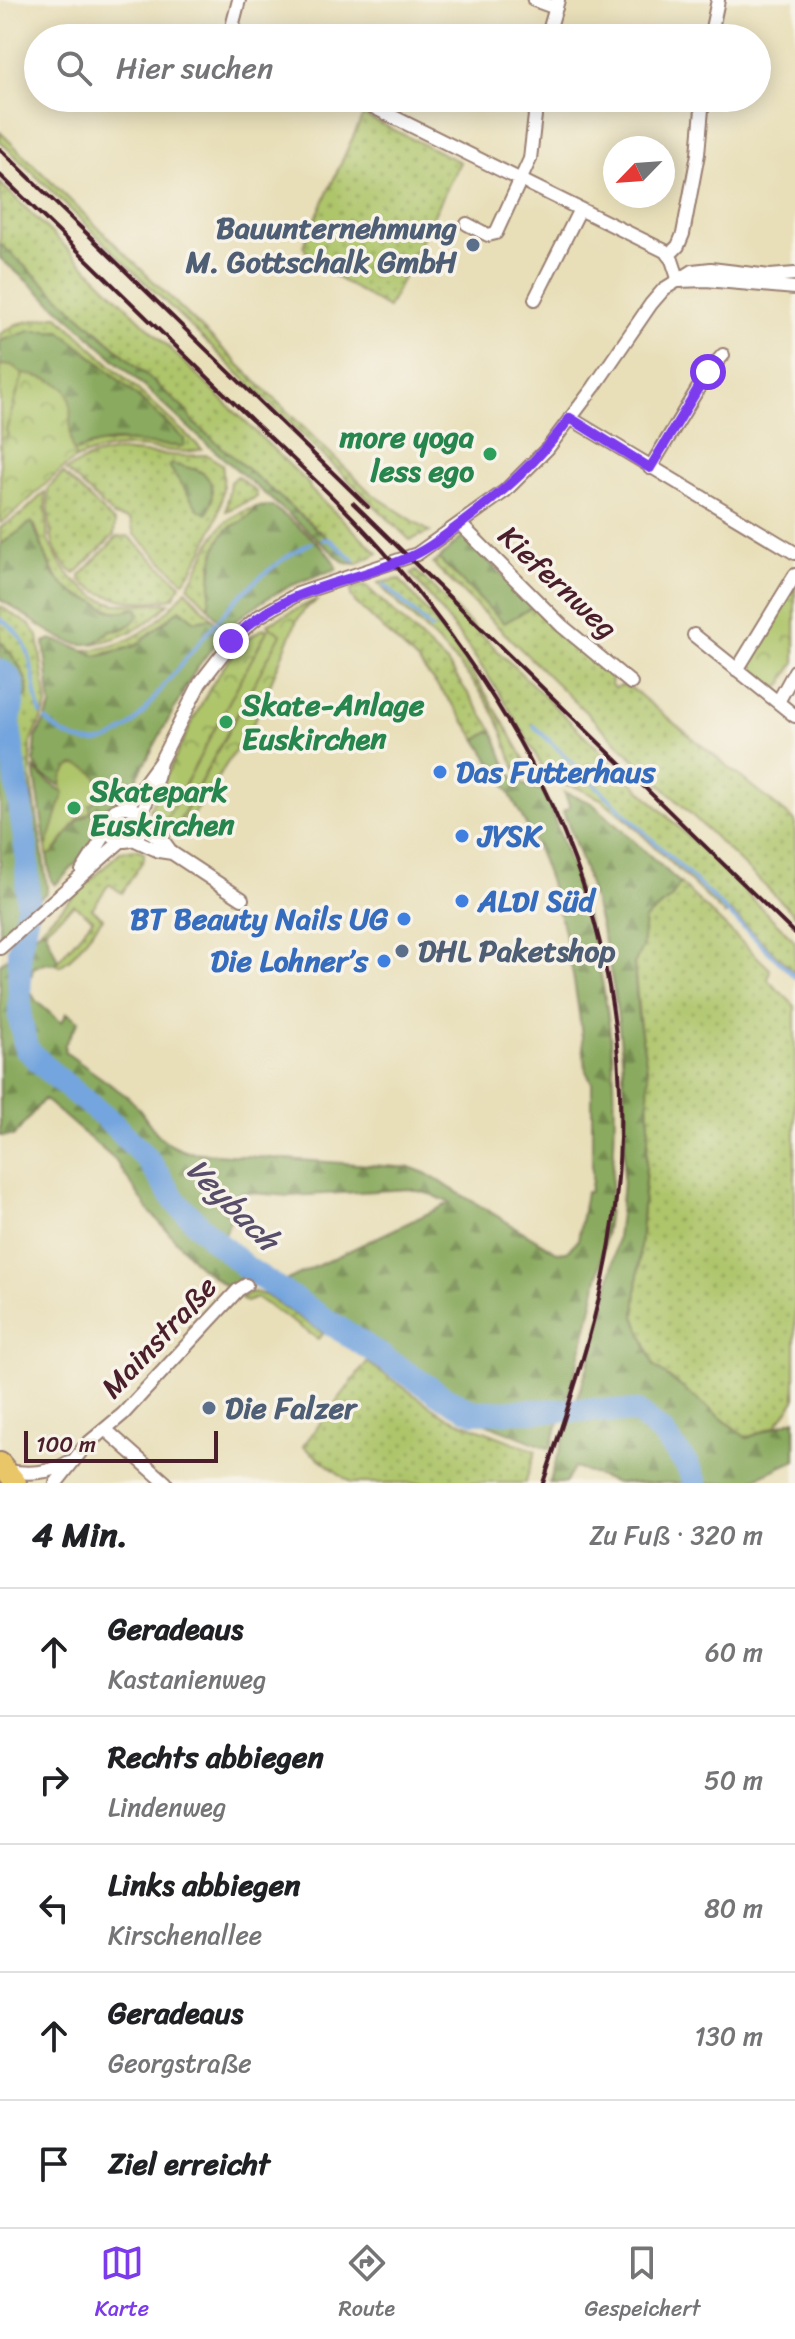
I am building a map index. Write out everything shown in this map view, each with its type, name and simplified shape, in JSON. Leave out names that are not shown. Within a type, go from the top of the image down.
[{"type":"street","points":[[233,24],[239,0]]},
{"type":"street","points":[[534,0],[557,4],[551,24]]},
{"type":"street","points":[[713,24],[718,0]]},
{"type":"street","points":[[384,112],[669,255],[679,281]]},
{"type":"street","points":[[467,224],[488,235],[496,233],[530,159],[535,112]]},
{"type":"street","points":[[669,255],[683,234],[698,154],[702,112]]},
{"type":"street","points":[[535,299],[580,209]]},
{"type":"street","points":[[172,853],[113,837],[107,821],[111,813],[127,807],[160,762],[211,667],[231,641],[258,617],[285,600],[409,558],[430,547],[515,482],[543,454],[655,298],[687,273],[703,269],[770,276],[795,274]]},
{"type":"street","points":[[679,281],[714,280],[795,288]]},
{"type":"street","points":[[650,468],[708,372],[723,355]]},
{"type":"street","points":[[570,418],[795,553]]},
{"type":"street","name":"Kiefernweg","points":[[460,524],[622,681]]},
{"type":"street","points":[[737,670],[795,575]]},
{"type":"street","points":[[694,635],[795,716]]},
{"type":"street","points":[[778,702],[795,671]]},
{"type":"street","points":[[4,945],[79,877],[138,835],[160,762]]},
{"type":"street","points":[[127,807],[134,809],[141,821],[172,853],[242,899]]},
{"type":"street","points":[[79,877],[108,830]]},
{"type":"street","name":"Mainstraße","points":[[56,1483],[75,1458],[123,1414],[246,1285]]},
{"type":"street","points":[[105,1429],[166,1483]]},
{"type":"street","name":"Mainstraße","points":[[7,1472],[48,1471],[75,1458]]},
{"type":"green space","points":[[363,115],[460,162],[388,308],[314,264],[303,246]]},
{"type":"green space","points":[[0,132],[371,493],[430,532],[410,540],[0,141]]},
{"type":"green space","points":[[0,183],[378,553],[357,564],[195,424],[184,409],[0,244]]},
{"type":"green space","points":[[0,244],[184,409],[195,424],[357,564],[345,563],[200,438],[0,258]]},
{"type":"green space","points":[[58,316],[202,449],[185,452],[117,447],[76,459],[73,452],[100,444],[139,442],[180,447],[184,439],[60,331],[0,341],[0,334],[17,324]]},
{"type":"green space","points":[[30,331],[60,331],[184,439],[184,446],[118,441],[73,452],[66,390],[56,383],[0,365],[0,341]]},
{"type":"green space","points":[[0,365],[13,366],[23,374],[6,430],[8,435],[0,440]]},
{"type":"green space","points":[[23,374],[60,385],[67,393],[71,442],[76,459],[0,523],[0,440],[7,435]]},
{"type":"green space","points":[[118,451],[207,455],[222,464],[222,495],[214,526],[184,582],[134,534],[130,520],[114,516],[66,470],[93,456]]},
{"type":"green space","points":[[169,466],[200,471],[209,479],[212,495],[207,514],[198,509]]},
{"type":"green space","points":[[63,473],[115,523],[114,535],[75,574],[59,557],[51,536],[48,488]]},
{"type":"green space","points":[[237,476],[256,492],[257,497],[226,511],[230,482]]},
{"type":"green space","points":[[45,492],[48,540],[59,562],[74,581],[99,598],[116,604],[169,603],[135,630],[93,644],[110,630],[127,626],[140,614],[133,608],[112,610],[71,591],[50,566],[35,525],[0,545],[0,528],[24,512]]},
{"type":"green space","points":[[272,506],[319,544],[337,569],[277,592],[226,630],[208,607],[216,548],[228,529],[246,519],[257,507]]},
{"type":"green space","points":[[257,507],[211,564],[212,590],[208,607],[188,586],[220,528],[241,512]]},
{"type":"green space","points":[[32,522],[53,574],[62,584],[80,597],[108,610],[120,612],[137,608],[140,614],[134,621],[124,628],[110,630],[96,642],[72,642],[46,630],[0,600],[0,545]]},
{"type":"green space","points":[[128,536],[181,585],[173,598],[148,602],[124,600],[101,593],[80,581],[80,576],[117,537]]},
{"type":"green space","points":[[463,536],[534,606],[504,623],[439,559]]},
{"type":"green space","points":[[439,559],[504,623],[534,606],[609,672],[611,685],[631,688],[795,821],[795,915],[433,564]]},
{"type":"green space","points":[[416,571],[795,941],[795,973],[730,911],[725,915],[627,820],[601,799],[576,787],[550,782],[486,674],[411,574]]},
{"type":"green space","points":[[399,579],[474,676],[536,782],[520,774],[515,767],[499,723],[475,684],[378,583]]},
{"type":"green space","points":[[365,585],[447,663],[493,730],[477,740],[418,662],[355,602],[351,589]]},
{"type":"green space","points":[[795,586],[795,662],[781,686],[769,688],[751,673],[750,661]]},
{"type":"green space","points":[[186,590],[212,618],[195,621],[180,609],[135,646],[95,656],[84,650],[116,645],[142,632]]},
{"type":"green space","points":[[317,601],[306,608],[297,620],[255,720],[180,836],[178,827],[181,820],[280,634],[267,624]]},
{"type":"green space","points":[[0,606],[30,625],[38,636],[47,706],[31,743],[31,777],[37,816],[21,758],[20,729],[16,717],[18,702],[27,695],[19,667],[0,641]]},
{"type":"green space","points":[[180,609],[195,621],[212,618],[223,633],[196,669],[128,794],[104,809],[97,835],[75,865],[55,885],[51,880],[47,856],[86,816],[67,769],[61,786],[42,775],[34,762],[36,738],[51,707],[44,642],[51,639],[95,656],[104,655],[135,646]]},
{"type":"green space","name":"Skate-Anlage Euskirchen","points":[[269,627],[281,634],[171,836],[161,830]]},
{"type":"green space","points":[[264,628],[267,631],[161,830],[152,823],[150,808],[198,709],[228,661],[245,642]]},
{"type":"green space","points":[[0,641],[15,659],[26,681],[27,696],[18,702],[16,717],[20,729],[21,758],[37,816],[47,892],[0,934]]},
{"type":"green space","points":[[493,730],[513,777],[530,787],[543,790],[576,882],[601,976],[615,1096],[614,1156],[599,1275],[569,1392],[550,1449],[448,1408],[253,1278],[260,1268],[283,1282],[450,1203],[410,1189],[290,1196],[240,1192],[223,1240],[253,1262],[231,1290],[199,1266],[150,1212],[115,1160],[44,1099],[14,1136],[0,1136],[0,964],[37,932],[45,929],[58,960],[55,964],[44,963],[33,968],[29,989],[36,1001],[57,1019],[62,1022],[67,1013],[79,1021],[65,1044],[65,1052],[128,1097],[167,1142],[188,1152],[412,1168],[557,1252],[567,1251],[578,1240],[586,1192],[590,1192],[592,1180],[592,1083],[586,1071],[577,997],[556,900],[525,823],[477,740]]},
{"type":"green space","name":"Skatepark Euskirchen","points":[[73,765],[89,769],[94,774],[99,780],[100,793],[89,805],[91,812],[78,819],[53,853],[47,856],[46,847],[64,794],[62,778]]},
{"type":"green space","points":[[34,767],[64,794],[46,847]]},
{"type":"green space","points":[[564,792],[592,803],[680,883],[672,897],[645,919],[642,948],[634,964],[638,1016],[648,1073],[649,1125],[635,1316],[654,1366],[747,1438],[795,1419],[795,1460],[746,1483],[616,1483],[574,1467],[566,1483],[549,1483],[605,1304],[623,1179],[625,1116],[622,1054],[614,992],[602,931],[563,811],[570,807]]},
{"type":"green space","points":[[136,849],[144,852],[144,859],[122,893],[109,884],[92,909],[103,918],[70,959],[60,966],[55,964],[93,919],[74,905],[45,929],[41,928],[120,852]]},
{"type":"green space","points":[[680,883],[770,969],[768,980],[795,1006],[795,1400],[776,1426],[747,1438],[654,1366],[635,1316],[649,1124],[634,963],[642,948],[645,919],[672,897]]},
{"type":"green space","points":[[253,1292],[265,1295],[323,1333],[318,1339],[257,1298],[246,1302],[240,1297]]},
{"type":"green space","points":[[367,1362],[445,1416],[536,1451],[525,1483],[351,1483],[303,1446]]},
{"type":"waterway","points":[[323,540],[329,539],[354,560]]},
{"type":"waterway","points":[[46,720],[60,732],[85,742],[103,741],[121,734],[232,605],[268,570],[311,543]]},
{"type":"waterway","points":[[385,585],[431,629]]},
{"type":"waterway","points":[[0,619],[12,628],[27,649],[41,714]]},
{"type":"waterway","name":"Veybach","points":[[0,671],[7,675],[13,687],[9,725]]},
{"type":"waterway","name":"Veybach","points":[[0,703],[9,727],[27,853],[28,908],[19,951],[20,1017],[26,1048],[113,1124],[148,1160],[176,1202],[248,1269],[445,1398],[474,1412],[637,1412],[663,1434],[687,1465],[696,1483]]},
{"type":"waterway","points":[[534,726],[795,977]]},
{"type":"railway","points":[[0,149],[368,507]]},
{"type":"railway","points":[[0,175],[317,482],[397,567],[452,637],[500,709],[541,783],[574,860],[599,939],[615,1022],[620,1109],[616,1199],[597,1307],[543,1483]]},
{"type":"railway","points":[[353,503],[795,934]]},
{"type":"place","name":"Bauunternehmung M. Gottschalk GmbH","points":[[473,245]]},
{"type":"place","name":"more yoga less ego","points":[[490,454]]},
{"type":"place","name":"Skate-Anlage Euskirchen","points":[[226,722]]},
{"type":"place","name":"Das Futterhaus","points":[[440,772]]},
{"type":"place","name":"Skatepark Euskirchen","points":[[74,808]]},
{"type":"place","name":"JYSK","points":[[462,836]]},
{"type":"place","name":"ALDI Süd","points":[[462,901]]},
{"type":"place","name":"BT Beauty Nails UG","points":[[404,919]]},
{"type":"place","name":"DHL Paketshop","points":[[402,951]]},
{"type":"place","name":"Die Lohner’s","points":[[384,961]]},
{"type":"place","name":"Die Falzer","points":[[209,1408]]},
{"type":"route","points":[[231,641],[246,626],[285,600],[395,564],[430,547],[515,482],[543,454],[570,418],[650,468],[708,372]]}]
